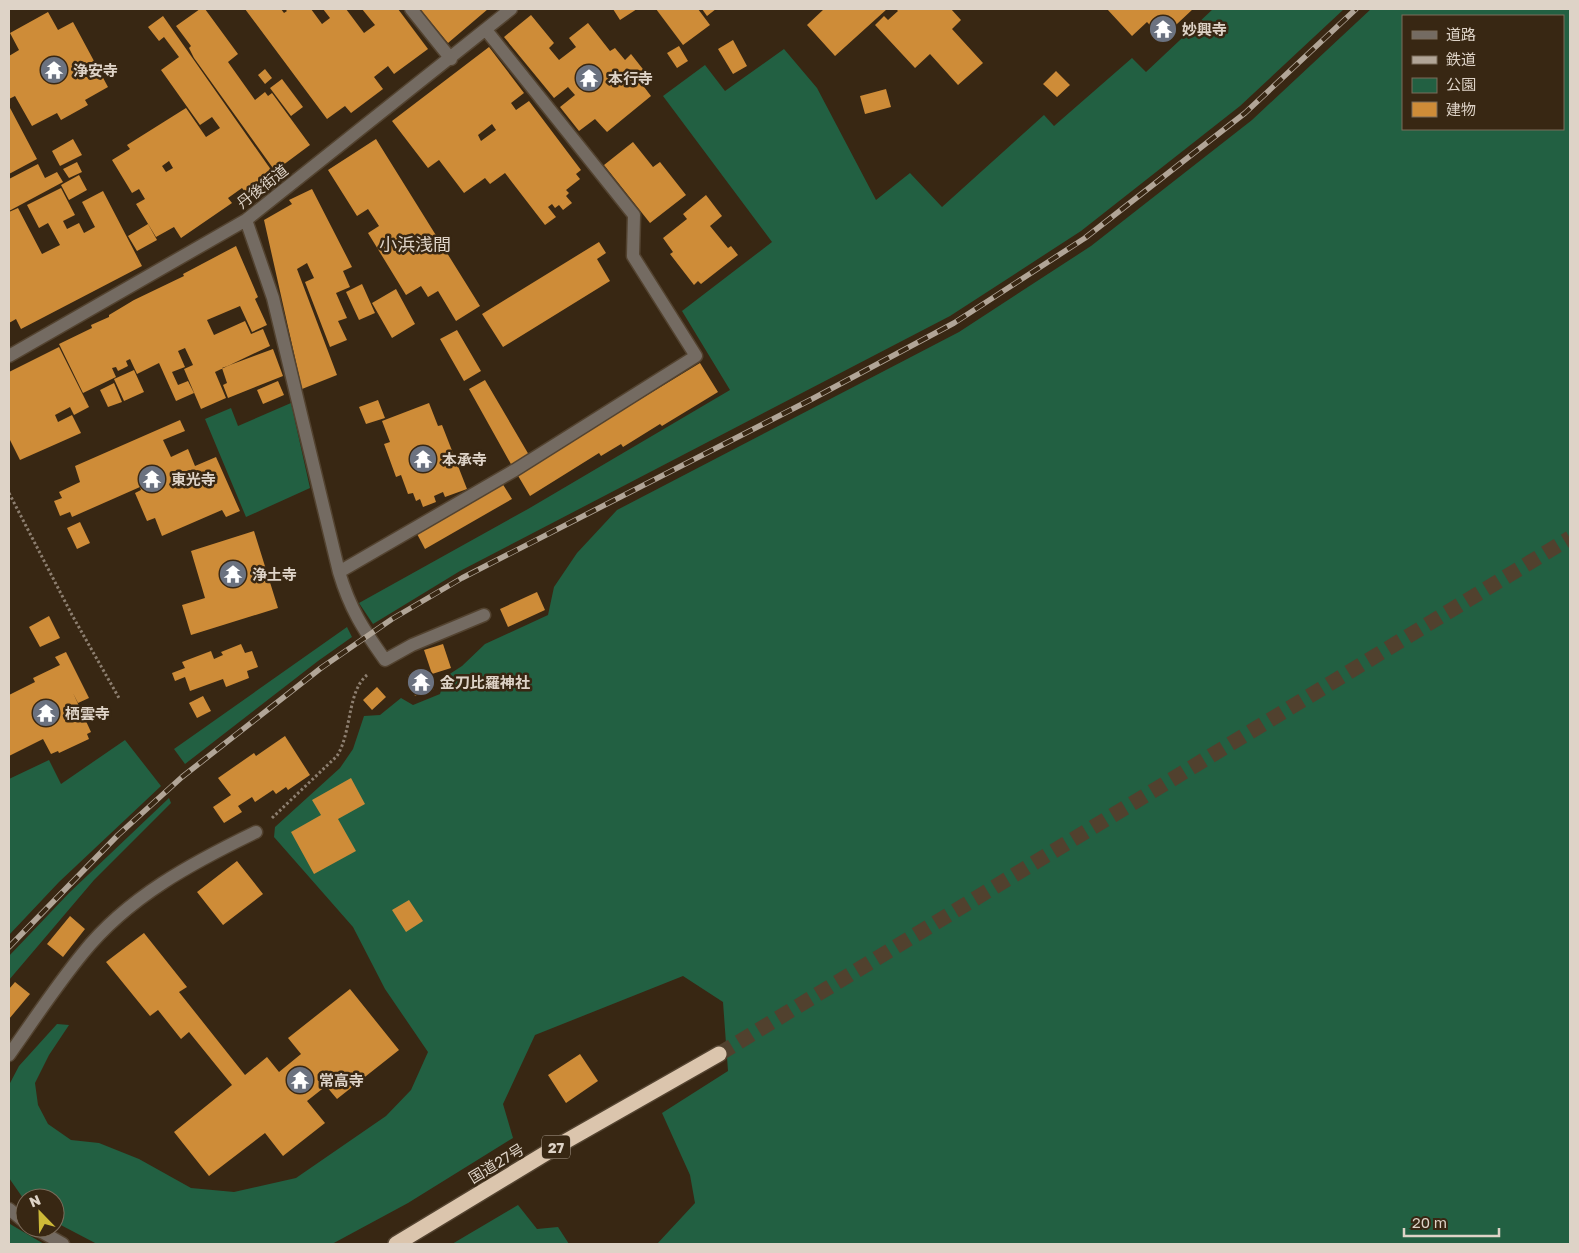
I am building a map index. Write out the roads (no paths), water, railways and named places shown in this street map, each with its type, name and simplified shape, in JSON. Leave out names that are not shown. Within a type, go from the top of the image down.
[{"type":"highway","name":"国道27号","points":[[396,1244],[562,1144],[719,1054]]},
{"type":"street","points":[[411,9],[451,59]]},
{"type":"street","name":"丹後街道","points":[[9,356],[246,220],[451,59],[511,9]]},
{"type":"street","points":[[339,572],[515,470],[696,356],[633,256],[634,215],[486,30]]},
{"type":"street","points":[[246,220],[273,298],[339,572],[348,600],[359,623],[385,660],[412,645],[484,614]]},
{"type":"street","points":[[9,1055],[83,953],[104,931],[146,894],[178,871],[256,832]]},
{"type":"tunnel","points":[[719,1054],[1570,538]]},
{"type":"railway","points":[[9,947],[118,835],[182,777],[321,668],[392,619],[462,578],[812,399],[954,323],[1085,238],[1245,113],[1356,9]]},
{"type":"place","name":"妙興寺","points":[[1163,29]]},
{"type":"place","name":"浄安寺","points":[[54,70]]},
{"type":"place","name":"本行寺","points":[[589,78]]},
{"type":"place","name":"本承寺","points":[[423,459]]},
{"type":"place","name":"東光寺","points":[[152,479]]},
{"type":"place","name":"浄土寺","points":[[233,574]]},
{"type":"place","name":"金刀比羅神社","points":[[421,682]]},
{"type":"place","name":"栖雲寺","points":[[46,713]]},
{"type":"place","name":"常高寺","points":[[300,1080]]},
{"type":"district","name":"小浜浅間","points":[[415,244]]}]
